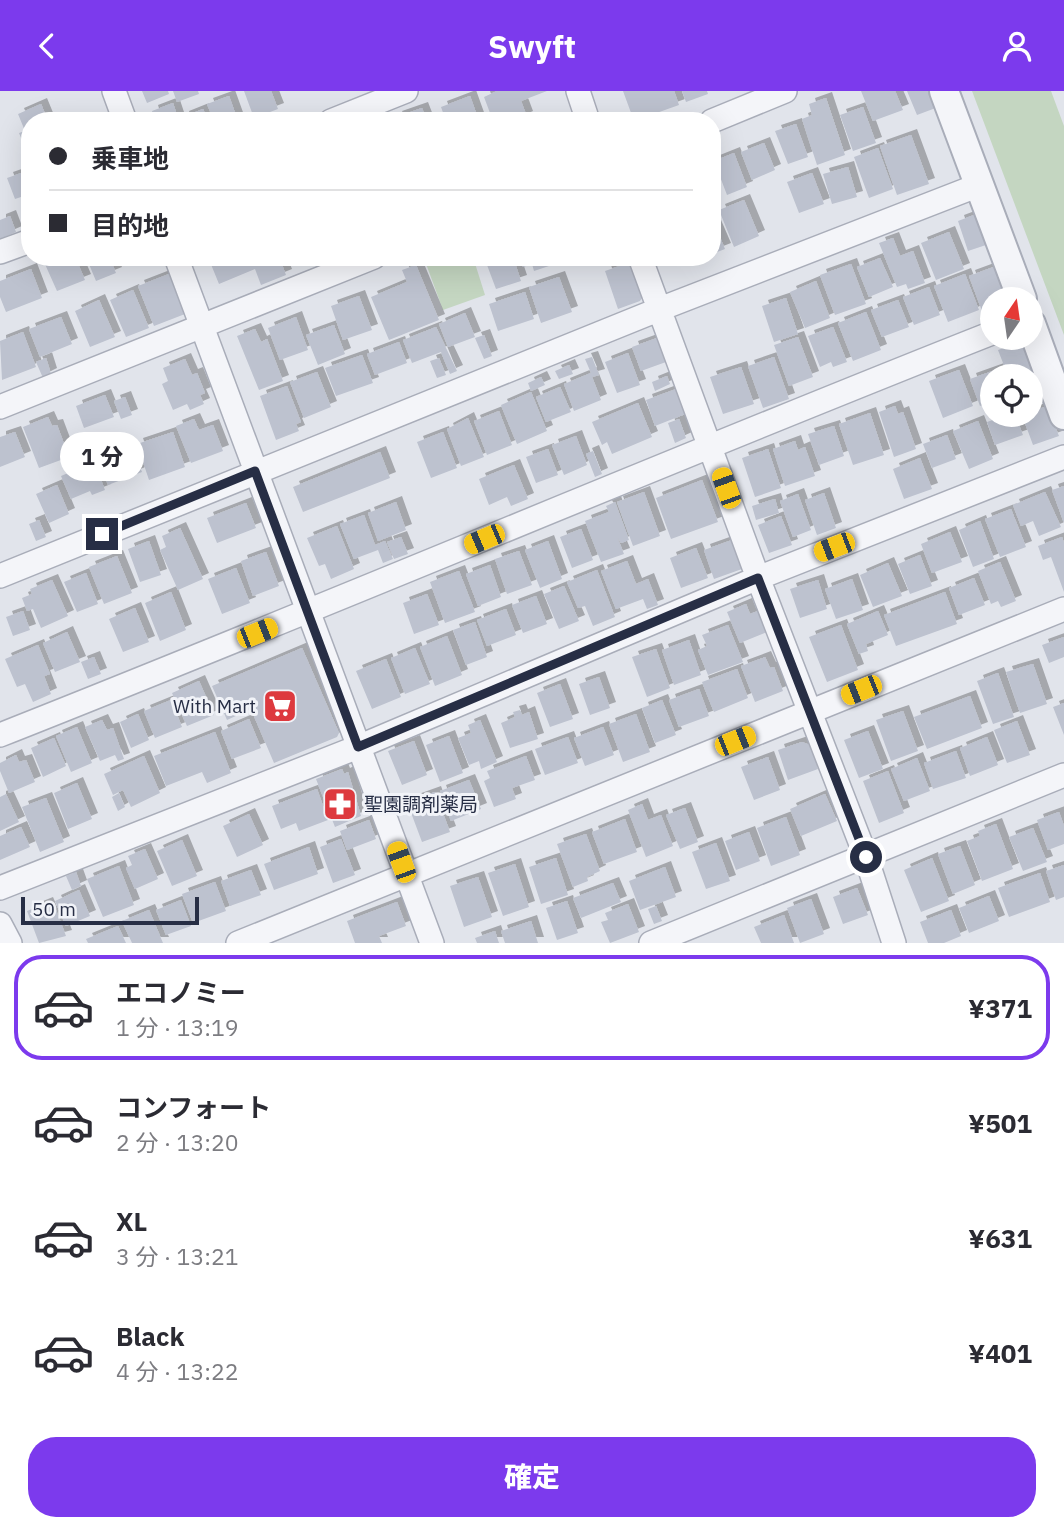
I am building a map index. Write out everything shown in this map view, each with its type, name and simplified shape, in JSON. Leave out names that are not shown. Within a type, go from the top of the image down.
[{"type":"street","points":[[114,91],[122,112]]},
{"type":"street","points":[[353,112],[405,91]]},
{"type":"street","points":[[578,91],[585,112]]},
{"type":"street","points":[[721,117],[785,91]]},
{"type":"street","points":[[944,91],[1017,287]]},
{"type":"street","points":[[0,576],[660,309],[979,185]]},
{"type":"street","points":[[0,253],[21,245]]},
{"type":"street","points":[[179,266],[432,943]]},
{"type":"street","points":[[0,407],[351,266]]},
{"type":"street","points":[[643,266],[758,578],[866,857],[894,943]]},
{"type":"street","points":[[0,735],[308,613],[710,444],[980,338]]},
{"type":"street","points":[[1040,350],[1064,415]]},
{"type":"street","points":[[0,888],[358,747],[758,578],[1064,457]]},
{"type":"street","points":[[238,943],[1064,609]]},
{"type":"street","points":[[651,943],[1064,775]]},
{"type":"street","points":[[0,924],[10,943]]},
{"type":"green space","points":[[972,91],[1051,91],[1064,126],[1064,335]]},
{"type":"green space","points":[[427,266],[476,266],[485,295],[443,310]]},
{"type":"building","points":[[142,91],[168,91],[169,94],[147,103]]},
{"type":"building","points":[[173,91],[198,91],[199,94],[177,102]]},
{"type":"building","points":[[244,91],[271,91],[278,109],[252,112]]},
{"type":"building","points":[[497,91],[547,91],[521,101],[525,112],[490,112],[484,97]]},
{"type":"building","points":[[623,91],[674,91],[679,105],[659,112],[631,112]]},
{"type":"building","points":[[682,91],[707,91],[708,94],[686,102]]},
{"type":"building","points":[[861,91],[895,91],[903,110],[873,121]]},
{"type":"building","points":[[907,91],[935,91],[941,106],[917,115]]},
{"type":"building","points":[[229,96],[235,112],[210,112],[207,104]]},
{"type":"building","points":[[470,96],[476,112],[443,112],[441,107]]},
{"type":"building","points":[[826,98],[845,155],[817,165],[802,119],[812,115],[809,104]]},
{"type":"building","points":[[173,103],[176,112],[152,112]]},
{"type":"building","points":[[41,104],[44,112],[23,112]]},
{"type":"building","points":[[863,107],[876,143],[853,151],[840,115]]},
{"type":"building","points":[[796,124],[808,157],[788,164],[775,131]]},
{"type":"building","points":[[911,135],[929,184],[897,195],[880,146]]},
{"type":"building","points":[[764,143],[775,170],[752,180],[741,152]]},
{"type":"building","points":[[878,148],[893,189],[869,198],[854,157]]},
{"type":"building","points":[[734,153],[747,187],[727,195],[721,179],[721,158]]},
{"type":"building","points":[[848,167],[857,197],[832,204],[823,174]]},
{"type":"building","points":[[21,173],[21,197],[15,199],[7,178]]},
{"type":"building","points":[[812,173],[824,204],[799,213],[787,182]]},
{"type":"building","points":[[744,200],[759,236],[734,247],[721,209]]},
{"type":"building","points":[[982,212],[992,243],[968,251],[958,221]]},
{"type":"building","points":[[10,216],[16,232],[0,239],[0,220]]},
{"type":"building","points":[[949,232],[964,269],[936,280],[921,243]]},
{"type":"building","points":[[893,238],[900,256],[913,251],[925,283],[908,289],[906,284],[897,287],[879,243]]},
{"type":"building","points":[[880,258],[893,287],[869,297],[857,267]]},
{"type":"building","points":[[851,264],[866,304],[835,315],[820,275]]},
{"type":"building","points":[[999,265],[1007,287],[980,287],[980,306],[969,276]]},
{"type":"building","points":[[46,266],[79,266],[85,280],[57,291]]},
{"type":"building","points":[[90,266],[113,266],[116,273],[96,281]]},
{"type":"building","points":[[212,266],[282,266],[286,275],[261,285],[255,269],[219,284]]},
{"type":"building","points":[[416,266],[439,320],[389,340],[371,297],[407,282],[402,270]]},
{"type":"building","points":[[487,266],[516,266],[521,281],[496,289]]},
{"type":"building","points":[[533,266],[549,266],[534,271]]},
{"type":"building","points":[[619,266],[633,266],[644,295],[640,301],[618,309],[605,271]]},
{"type":"building","points":[[31,269],[42,298],[6,312],[0,297],[0,281]]},
{"type":"building","points":[[169,274],[185,314],[154,326],[138,286]]},
{"type":"building","points":[[965,274],[979,310],[948,322],[934,286]]},
{"type":"building","points":[[559,277],[572,312],[541,323],[529,287]]},
{"type":"building","points":[[816,281],[830,318],[805,328],[790,292]]},
{"type":"building","points":[[929,287],[940,315],[914,325],[903,297]]},
{"type":"building","points":[[133,290],[149,328],[126,337],[110,300]]},
{"type":"building","points":[[525,292],[534,319],[498,331],[489,304]]},
{"type":"building","points":[[359,296],[372,330],[343,340],[331,306]]},
{"type":"building","points":[[786,298],[798,334],[774,342],[762,306]]},
{"type":"building","points":[[99,300],[115,337],[90,347],[75,311]]},
{"type":"building","points":[[898,300],[909,327],[882,337],[871,310]]},
{"type":"building","points":[[866,312],[881,350],[853,361],[838,323]]},
{"type":"building","points":[[465,313],[475,337],[448,347],[439,324]]},
{"type":"building","points":[[61,317],[72,344],[40,357],[29,329]]},
{"type":"building","points":[[296,317],[308,350],[280,360],[268,328]]},
{"type":"building","points":[[334,325],[345,354],[318,365],[306,335]]},
{"type":"building","points":[[436,327],[457,371],[450,374],[441,352],[412,363],[403,340]]},
{"type":"building","points":[[833,327],[847,362],[833,367],[831,362],[820,367],[808,336]]},
{"type":"building","points":[[255,329],[261,342],[267,339],[283,381],[259,390],[237,336]]},
{"type":"building","points":[[23,332],[36,367],[2,380],[0,341]]},
{"type":"building","points":[[484,335],[492,356],[484,359],[475,338]]},
{"type":"building","points":[[798,337],[813,377],[789,386],[774,345]]},
{"type":"building","points":[[657,338],[666,362],[641,371],[632,347]]},
{"type":"building","points":[[399,342],[407,363],[375,375],[367,354]]},
{"type":"building","points":[[998,350],[1027,350],[1032,364],[1003,364]]},
{"type":"building","points":[[628,353],[640,385],[617,393],[605,362]]},
{"type":"building","points":[[362,355],[373,383],[336,396],[325,368]]},
{"type":"building","points":[[592,357],[599,375],[592,377],[601,400],[574,411],[564,384],[591,373],[585,359]]},
{"type":"building","points":[[774,357],[789,399],[763,408],[748,366]]},
{"type":"building","points":[[46,358],[51,374],[43,378],[36,362]]},
{"type":"building","points":[[439,358],[446,375],[437,378],[430,361]]},
{"type":"building","points":[[185,359],[192,375],[197,373],[205,393],[200,395],[204,404],[190,410],[187,404],[173,410],[162,384],[168,381],[163,368]]},
{"type":"building","points":[[569,365],[573,374],[559,379],[555,371]]},
{"type":"building","points":[[741,367],[754,404],[723,414],[710,377]]},
{"type":"building","points":[[959,370],[973,406],[943,418],[929,381]]},
{"type":"building","points":[[317,372],[331,407],[304,418],[290,382]]},
{"type":"building","points":[[980,375],[980,406],[970,379]]},
{"type":"building","points":[[667,376],[670,384],[655,391],[652,382]]},
{"type":"building","points":[[541,377],[545,385],[531,391],[528,383]]},
{"type":"building","points":[[1043,385],[1049,401],[1043,403]]},
{"type":"building","points":[[287,386],[301,422],[296,424],[299,431],[276,440],[260,396]]},
{"type":"building","points":[[560,387],[571,412],[546,422],[536,397]]},
{"type":"building","points":[[679,388],[688,413],[655,426],[646,400]]},
{"type":"building","points":[[531,392],[547,431],[517,444],[501,405]]},
{"type":"building","points":[[105,395],[114,417],[84,428],[76,406]]},
{"type":"building","points":[[125,397],[132,415],[121,419],[114,401]]},
{"type":"building","points":[[638,403],[652,437],[612,454],[607,442],[602,445],[592,422]]},
{"type":"building","points":[[895,406],[898,414],[903,412],[916,449],[894,457],[879,412]]},
{"type":"building","points":[[1047,406],[1059,436],[1033,445],[1026,427],[1043,427],[1043,408]]},
{"type":"building","points":[[499,411],[512,445],[487,455],[474,421]]},
{"type":"building","points":[[870,413],[884,455],[853,465],[839,424]]},
{"type":"building","points":[[48,417],[52,426],[57,425],[69,457],[39,468],[23,427]]},
{"type":"building","points":[[468,418],[484,457],[461,466],[447,429]]},
{"type":"building","points":[[194,419],[199,430],[213,425],[223,451],[191,463],[176,426]]},
{"type":"building","points":[[679,419],[686,438],[675,443],[668,423]]},
{"type":"building","points":[[978,421],[993,459],[969,469],[953,431]]},
{"type":"building","points":[[834,426],[844,456],[819,465],[808,434]]},
{"type":"building","points":[[989,427],[1020,427],[1023,435],[995,445]]},
{"type":"building","points":[[15,432],[25,457],[0,467],[0,437]]},
{"type":"building","points":[[173,432],[185,467],[149,480],[137,444]]},
{"type":"building","points":[[443,432],[457,468],[431,478],[417,442]]},
{"type":"building","points":[[947,435],[956,459],[932,468],[923,444]]},
{"type":"building","points":[[576,436],[587,465],[564,475],[552,445]]},
{"type":"building","points":[[795,441],[798,450],[805,447],[815,476],[785,486],[773,449]]},
{"type":"building","points":[[132,448],[142,472],[108,485],[99,461]]},
{"type":"building","points":[[548,449],[558,475],[536,483],[526,457]]},
{"type":"building","points":[[768,449],[781,488],[755,497],[742,458]]},
{"type":"building","points":[[593,451],[602,474],[595,477],[586,454]]},
{"type":"building","points":[[380,452],[390,478],[303,512],[293,487]]},
{"type":"building","points":[[920,458],[932,489],[904,499],[893,469]]},
{"type":"building","points":[[94,462],[105,490],[92,495],[90,491],[71,499],[61,476]]},
{"type":"building","points":[[514,465],[528,499],[511,506],[507,497],[489,505],[479,479]]},
{"type":"building","points":[[702,480],[718,522],[671,539],[656,498]]},
{"type":"building","points":[[57,485],[69,514],[49,523],[36,494]]},
{"type":"building","points":[[1064,486],[1064,523],[1052,490]]},
{"type":"building","points":[[644,492],[660,536],[633,546],[617,502]]},
{"type":"building","points":[[1045,492],[1061,527],[1039,536],[1033,521],[1021,526],[1013,505]]},
{"type":"building","points":[[824,493],[836,528],[817,535],[805,500]]},
{"type":"building","points":[[798,494],[811,530],[793,537],[780,501]]},
{"type":"building","points":[[775,499],[779,513],[756,520],[752,506]]},
{"type":"building","points":[[396,502],[406,530],[378,541],[368,513]]},
{"type":"building","points":[[615,502],[629,540],[621,543],[617,537],[624,554],[601,562],[585,521],[609,512],[606,506]]},
{"type":"building","points":[[246,503],[256,528],[217,543],[207,518]]},
{"type":"building","points":[[1011,509],[1026,547],[1000,557],[985,519]]},
{"type":"building","points":[[364,515],[375,545],[385,541],[393,559],[383,563],[378,550],[354,559],[340,524]]},
{"type":"building","points":[[781,516],[792,545],[769,553],[758,525]]},
{"type":"building","points":[[39,520],[46,537],[36,541],[29,524]]},
{"type":"building","points":[[980,521],[994,559],[973,567],[959,530]]},
{"type":"building","points":[[337,526],[354,569],[331,579],[325,564],[319,566],[307,538]]},
{"type":"building","points":[[180,528],[203,579],[178,590],[160,550],[166,547],[162,536]]},
{"type":"building","points":[[581,529],[593,560],[572,568],[560,537]]},
{"type":"building","points":[[950,532],[962,562],[932,573],[921,544]]},
{"type":"building","points":[[401,537],[408,554],[394,559],[387,542]]},
{"type":"building","points":[[1062,537],[1064,592],[1051,557],[1043,560],[1038,546]]},
{"type":"building","points":[[732,540],[742,569],[714,579],[704,550]]},
{"type":"building","points":[[149,541],[161,575],[140,582],[128,549]]},
{"type":"building","points":[[548,541],[562,579],[540,588],[525,550]]},
{"type":"building","points":[[696,548],[708,578],[681,588],[670,558]]},
{"type":"building","points":[[519,551],[532,585],[507,594],[495,559]]},
{"type":"building","points":[[266,552],[279,586],[253,596],[241,561]]},
{"type":"building","points":[[920,555],[932,586],[910,594],[898,564]]},
{"type":"building","points":[[117,556],[132,593],[104,604],[89,567]]},
{"type":"building","points":[[627,561],[636,584],[648,579],[658,605],[647,609],[643,599],[616,609],[601,571]]},
{"type":"building","points":[[1000,562],[1016,601],[1001,607],[998,601],[991,604],[978,571]]},
{"type":"building","points":[[888,563],[902,596],[873,607],[860,575]]},
{"type":"building","points":[[490,565],[501,597],[478,606],[466,574]]},
{"type":"building","points":[[236,568],[250,603],[222,614],[208,579]]},
{"type":"building","points":[[597,570],[615,617],[593,626],[585,606],[578,608],[567,582]]},
{"type":"building","points":[[459,571],[475,612],[445,623],[430,582]]},
{"type":"building","points":[[86,573],[98,604],[77,612],[64,582]]},
{"type":"building","points":[[974,578],[985,605],[959,615],[949,588]]},
{"type":"building","points":[[852,579],[863,610],[836,619],[825,589]]},
{"type":"building","points":[[52,580],[68,616],[41,628],[33,609],[27,611],[22,598],[32,594],[30,589]]},
{"type":"building","points":[[818,580],[827,609],[800,618],[790,589]]},
{"type":"building","points":[[564,586],[579,621],[559,629],[544,594]]},
{"type":"building","points":[[171,592],[186,630],[160,641],[145,603]]},
{"type":"building","points":[[945,592],[957,624],[896,646],[884,615]]},
{"type":"building","points":[[427,594],[439,625],[414,634],[403,603]]},
{"type":"building","points":[[536,596],[547,624],[523,633],[512,605]]},
{"type":"building","points":[[746,604],[750,614],[758,611],[767,632],[740,643],[727,612]]},
{"type":"building","points":[[135,608],[149,642],[123,652],[109,619]]},
{"type":"building","points":[[506,609],[516,635],[487,646],[477,620]]},
{"type":"building","points":[[23,611],[30,630],[13,636],[6,617]]},
{"type":"building","points":[[878,611],[888,635],[866,644],[868,651],[859,654],[847,624]]},
{"type":"building","points":[[475,622],[487,657],[466,665],[453,630]]},
{"type":"building","points":[[728,625],[743,662],[708,675],[698,650],[707,646],[702,635]]},
{"type":"building","points":[[841,625],[858,670],[827,682],[809,637]]},
{"type":"building","points":[[67,632],[80,662],[55,672],[43,643]]},
{"type":"building","points":[[447,636],[462,675],[435,686],[420,647]]},
{"type":"building","points":[[1064,637],[1064,657],[1049,663],[1042,645]]},
{"type":"building","points":[[689,640],[701,675],[674,685],[662,650]]},
{"type":"building","points":[[38,645],[50,674],[44,676],[51,694],[33,702],[25,684],[17,687],[5,659]]},
{"type":"building","points":[[302,648],[339,733],[337,737],[274,763],[251,709],[227,720],[212,686]]},
{"type":"building","points":[[415,648],[430,684],[405,694],[391,658]]},
{"type":"building","points":[[656,649],[670,688],[647,697],[632,657]]},
{"type":"building","points":[[94,657],[101,674],[88,679],[81,662]]},
{"type":"building","points":[[765,657],[770,668],[774,667],[783,691],[755,702],[741,666]]},
{"type":"building","points":[[386,659],[401,697],[372,709],[356,671]]},
{"type":"building","points":[[1033,664],[1047,704],[1020,713],[1006,672]]},
{"type":"building","points":[[737,669],[748,698],[714,712],[702,682]]},
{"type":"building","points":[[998,673],[1014,717],[993,724],[977,681]]},
{"type":"building","points":[[599,677],[610,708],[590,715],[579,684]]},
{"type":"building","points":[[199,681],[214,715],[187,726],[172,693]]},
{"type":"building","points":[[560,684],[573,719],[550,727],[537,693]]},
{"type":"building","points":[[699,689],[709,716],[679,727],[669,700]]},
{"type":"building","points":[[970,696],[982,728],[927,749],[914,717]]},
{"type":"building","points":[[171,700],[182,727],[155,738],[144,711]]},
{"type":"building","points":[[662,700],[676,735],[655,743],[642,708]]},
{"type":"building","points":[[1064,703],[1064,735],[1053,707]]},
{"type":"building","points":[[520,710],[522,715],[529,712],[538,739],[510,748],[501,723],[515,717],[513,712]]},
{"type":"building","points":[[903,711],[918,751],[891,761],[876,720]]},
{"type":"building","points":[[138,714],[149,740],[131,748],[120,722]]},
{"type":"building","points":[[636,714],[650,752],[623,762],[609,724]]},
{"type":"building","points":[[249,719],[261,748],[232,759],[221,731]]},
{"type":"building","points":[[102,720],[107,730],[113,728],[124,759],[118,761],[115,755],[100,761],[85,727]]},
{"type":"building","points":[[480,720],[497,762],[481,769],[479,761],[469,765],[458,738],[471,733],[468,725]]},
{"type":"building","points":[[1017,721],[1030,755],[1007,763],[994,730]]},
{"type":"building","points":[[77,727],[92,763],[71,772],[56,736]]},
{"type":"building","points":[[603,727],[614,755],[585,766],[574,738]]},
{"type":"building","points":[[868,731],[883,769],[859,778],[844,740]]},
{"type":"building","points":[[215,732],[231,773],[207,783],[202,772],[166,786],[154,756]]},
{"type":"building","points":[[449,736],[463,773],[440,782],[426,745]]},
{"type":"building","points":[[568,737],[578,763],[545,775],[535,749]]},
{"type":"building","points":[[987,737],[998,765],[970,776],[960,748]]},
{"type":"building","points":[[54,738],[66,766],[43,777],[31,748]]},
{"type":"building","points":[[414,741],[427,775],[402,785],[388,751]]},
{"type":"building","points":[[802,742],[810,745],[818,769],[788,780],[778,750]]},
{"type":"building","points":[[956,751],[966,778],[933,789],[924,763]]},
{"type":"building","points":[[16,755],[19,762],[26,760],[35,782],[9,793],[0,771],[0,763]]},
{"type":"building","points":[[144,756],[160,793],[131,807],[123,790],[113,795],[104,774]]},
{"type":"building","points":[[526,756],[535,780],[512,788],[516,799],[494,807],[484,781],[490,778],[487,771]]},
{"type":"building","points":[[768,757],[780,790],[754,800],[741,767]]},
{"type":"building","points":[[917,758],[930,791],[904,801],[891,769]]},
{"type":"building","points":[[342,769],[344,774],[348,772],[361,816],[335,827],[316,779]]},
{"type":"building","points":[[888,771],[904,813],[879,823],[863,781]]},
{"type":"building","points":[[469,780],[481,809],[451,821],[440,791]]},
{"type":"building","points":[[77,783],[92,819],[68,829],[54,793]]},
{"type":"building","points":[[317,789],[328,820],[299,831],[296,823],[281,829],[272,806]]},
{"type":"building","points":[[435,792],[450,832],[422,842],[407,802]]},
{"type":"building","points":[[119,793],[125,807],[118,811],[112,797]]},
{"type":"building","points":[[6,794],[19,822],[0,831],[0,797]]},
{"type":"building","points":[[825,794],[837,821],[801,836],[790,809]]},
{"type":"building","points":[[46,798],[64,842],[40,852],[22,807]]},
{"type":"building","points":[[642,804],[648,820],[661,815],[673,846],[646,857],[628,810]]},
{"type":"building","points":[[685,808],[698,842],[680,849],[666,815]]},
{"type":"building","points":[[1059,812],[1064,826],[1064,844],[1048,850],[1037,820]]},
{"type":"building","points":[[249,814],[263,845],[237,857],[223,826]]},
{"type":"building","points":[[786,817],[800,855],[771,866],[757,828]]},
{"type":"building","points":[[625,819],[637,852],[604,864],[592,832]]},
{"type":"building","points":[[369,820],[376,839],[347,850],[340,831]]},
{"type":"building","points":[[996,824],[1013,869],[982,881],[967,841],[980,836],[978,831]]},
{"type":"building","points":[[21,827],[30,847],[0,860],[0,836]]},
{"type":"building","points":[[1033,828],[1047,862],[1023,871],[1009,837]]},
{"type":"building","points":[[749,832],[760,861],[736,870],[725,841]]},
{"type":"building","points":[[586,834],[600,871],[587,877],[588,881],[573,887],[557,844]]},
{"type":"building","points":[[341,839],[355,875],[333,883],[320,847]]},
{"type":"building","points":[[182,840],[197,876],[172,886],[157,851]]},
{"type":"building","points":[[716,843],[730,881],[706,889],[692,852]]},
{"type":"building","points":[[960,846],[975,885],[953,894],[938,854]]},
{"type":"building","points":[[309,847],[318,874],[274,890],[264,864]]},
{"type":"building","points":[[145,849],[158,879],[135,889],[126,868],[132,865],[128,856]]},
{"type":"building","points":[[556,858],[568,895],[541,904],[529,867]]},
{"type":"building","points":[[932,858],[949,901],[921,912],[904,870]]},
{"type":"building","points":[[515,864],[529,907],[503,916],[488,873]]},
{"type":"building","points":[[1064,865],[1064,897],[1056,900],[1046,871]]},
{"type":"building","points":[[119,866],[134,905],[103,917],[87,879]]},
{"type":"building","points":[[665,867],[676,897],[640,910],[629,881]]},
{"type":"building","points":[[251,870],[261,895],[230,906],[221,881]]},
{"type":"building","points":[[76,872],[81,886],[72,890],[66,876]]},
{"type":"building","points":[[1040,873],[1050,902],[1009,917],[998,888]]},
{"type":"building","points":[[478,877],[492,917],[464,927],[450,886]]},
{"type":"building","points":[[215,882],[226,911],[193,923],[182,894]]},
{"type":"building","points":[[613,883],[621,902],[581,918],[573,898]]},
{"type":"building","points":[[857,888],[868,915],[843,924],[833,897]]},
{"type":"building","points":[[79,890],[90,916],[66,926],[55,901]]},
{"type":"building","points":[[989,896],[999,921],[969,933],[959,908]]},
{"type":"building","points":[[811,899],[824,934],[800,943],[787,908]]},
{"type":"building","points":[[181,900],[191,926],[166,935],[156,910]]},
{"type":"building","points":[[567,901],[578,933],[557,940],[546,908]]},
{"type":"building","points":[[397,902],[406,926],[379,936],[382,943],[355,943],[347,921]]},
{"type":"building","points":[[47,903],[51,912],[56,910],[66,936],[39,943],[27,911]]},
{"type":"building","points":[[628,904],[639,932],[610,943],[601,922],[608,920],[605,913]]},
{"type":"building","points":[[656,906],[662,921],[654,924],[648,909]]},
{"type":"building","points":[[149,910],[163,943],[132,943],[122,921]]},
{"type":"building","points":[[951,910],[961,936],[944,943],[928,943],[920,922]]},
{"type":"building","points":[[784,915],[794,943],[761,943],[754,927]]},
{"type":"building","points":[[531,921],[538,943],[505,943],[501,931]]},
{"type":"building","points":[[118,926],[126,943],[88,943],[86,939]]},
{"type":"building","points":[[495,931],[499,943],[477,943],[475,938]]},
{"type":"place","name":"With Mart","points":[[280,706]]},
{"type":"place","name":"聖園調剤薬局","points":[[340,804]]},
{"type":"route","points":[[102,534],[255,471],[358,747],[758,578],[866,857]]}]
